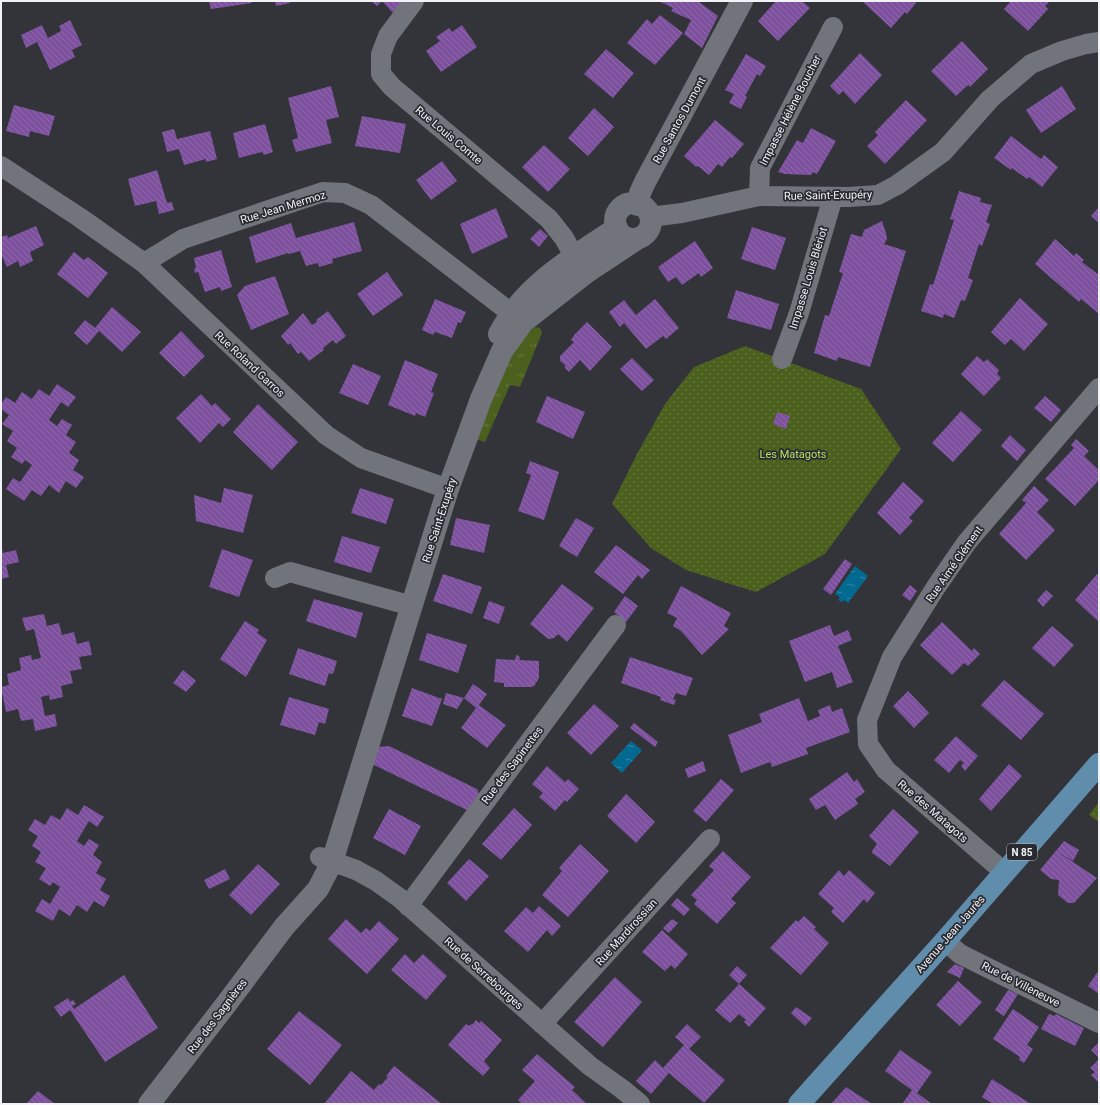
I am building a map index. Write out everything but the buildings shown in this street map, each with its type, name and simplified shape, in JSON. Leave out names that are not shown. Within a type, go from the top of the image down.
[{"type":"main road","points":[[724,38],[742,1]]},
{"type":"main road","points":[[724,38],[746,1]]},
{"type":"main road","name":"Rue Santos Dumont","points":[[644,211],[640,193],[645,182],[724,38]]},
{"type":"main road","points":[[632,204],[644,211],[650,228],[647,233],[637,239],[629,239],[622,235],[615,222],[616,216],[620,210],[625,206],[632,204]]},
{"type":"main road","name":"Rue Saint-Exupéry","points":[[442,487],[502,351],[523,322],[533,314],[580,264],[617,228]]},
{"type":"main road","name":"Rue Saint-Exupéry","points":[[326,859],[470,394],[505,322],[520,301],[561,266],[580,264],[637,239]]},
{"type":"main road","name":"Avenue Jean Jaurès","points":[[800,1104],[945,941],[1099,764]]},
{"type":"main road","name":"Rue des Sagnières","points":[[149,1104],[284,927],[318,889],[326,859]]},
{"type":"street","name":"Rue Louis Comte","points":[[414,1],[388,36],[381,54],[381,74],[392,87],[548,219],[564,238],[580,264]]},
{"type":"street","name":"Impasse Hélène Boucher","points":[[759,196],[760,168],[833,27]]},
{"type":"street","name":"Rue Saint-Exupéry","points":[[644,211],[682,213],[759,196],[833,197],[878,195],[897,185],[943,152],[990,99],[1032,64],[1062,51],[1099,42]]},
{"type":"street","name":"Rue Roland Garros","points":[[1,166],[79,217],[144,263],[326,435],[361,458],[442,487]]},
{"type":"street","name":"Rue Jean Mermoz","points":[[144,263],[183,239],[323,192],[346,193],[371,205],[511,313]]},
{"type":"street","name":"Impasse Louis Blériot","points":[[782,359],[799,313],[833,197]]},
{"type":"street","points":[[511,313],[533,314]]},
{"type":"street","name":"Rue Aimé Clément","points":[[868,744],[867,720],[892,657],[936,587],[967,542],[1099,388]]},
{"type":"street","points":[[275,578],[290,572],[405,604]]},
{"type":"street","name":"Rue des Sapinettes","points":[[408,906],[616,625]]},
{"type":"street","name":"Rue des Matagots","points":[[868,744],[886,770],[1004,872]]},
{"type":"street","name":"Rue Mardirossian","points":[[542,1024],[710,839]]},
{"type":"street","name":"Rue de Serrebourges","points":[[326,859],[356,870],[376,881],[408,906],[590,1066],[640,1104]]},
{"type":"street","name":"Rue de Villeneuve","points":[[945,941],[960,954],[1099,1023]]},
{"type":"green space","points":[[535,327],[540,328],[542,333],[520,387],[510,385],[485,442],[476,439],[493,395],[508,363],[525,337]]},
{"type":"green space","name":"Les Matagots","points":[[745,346],[861,389],[901,449],[825,554],[756,592],[686,570],[651,548],[612,504],[637,454],[665,404],[694,367]]},
{"type":"green space","points":[[1099,802],[1099,822],[1089,815]]},
{"type":"water","points":[[855,566],[868,576],[848,603],[844,600],[842,602],[838,600],[840,597],[835,594]]},
{"type":"water","points":[[631,741],[642,750],[622,773],[611,763]]}]
